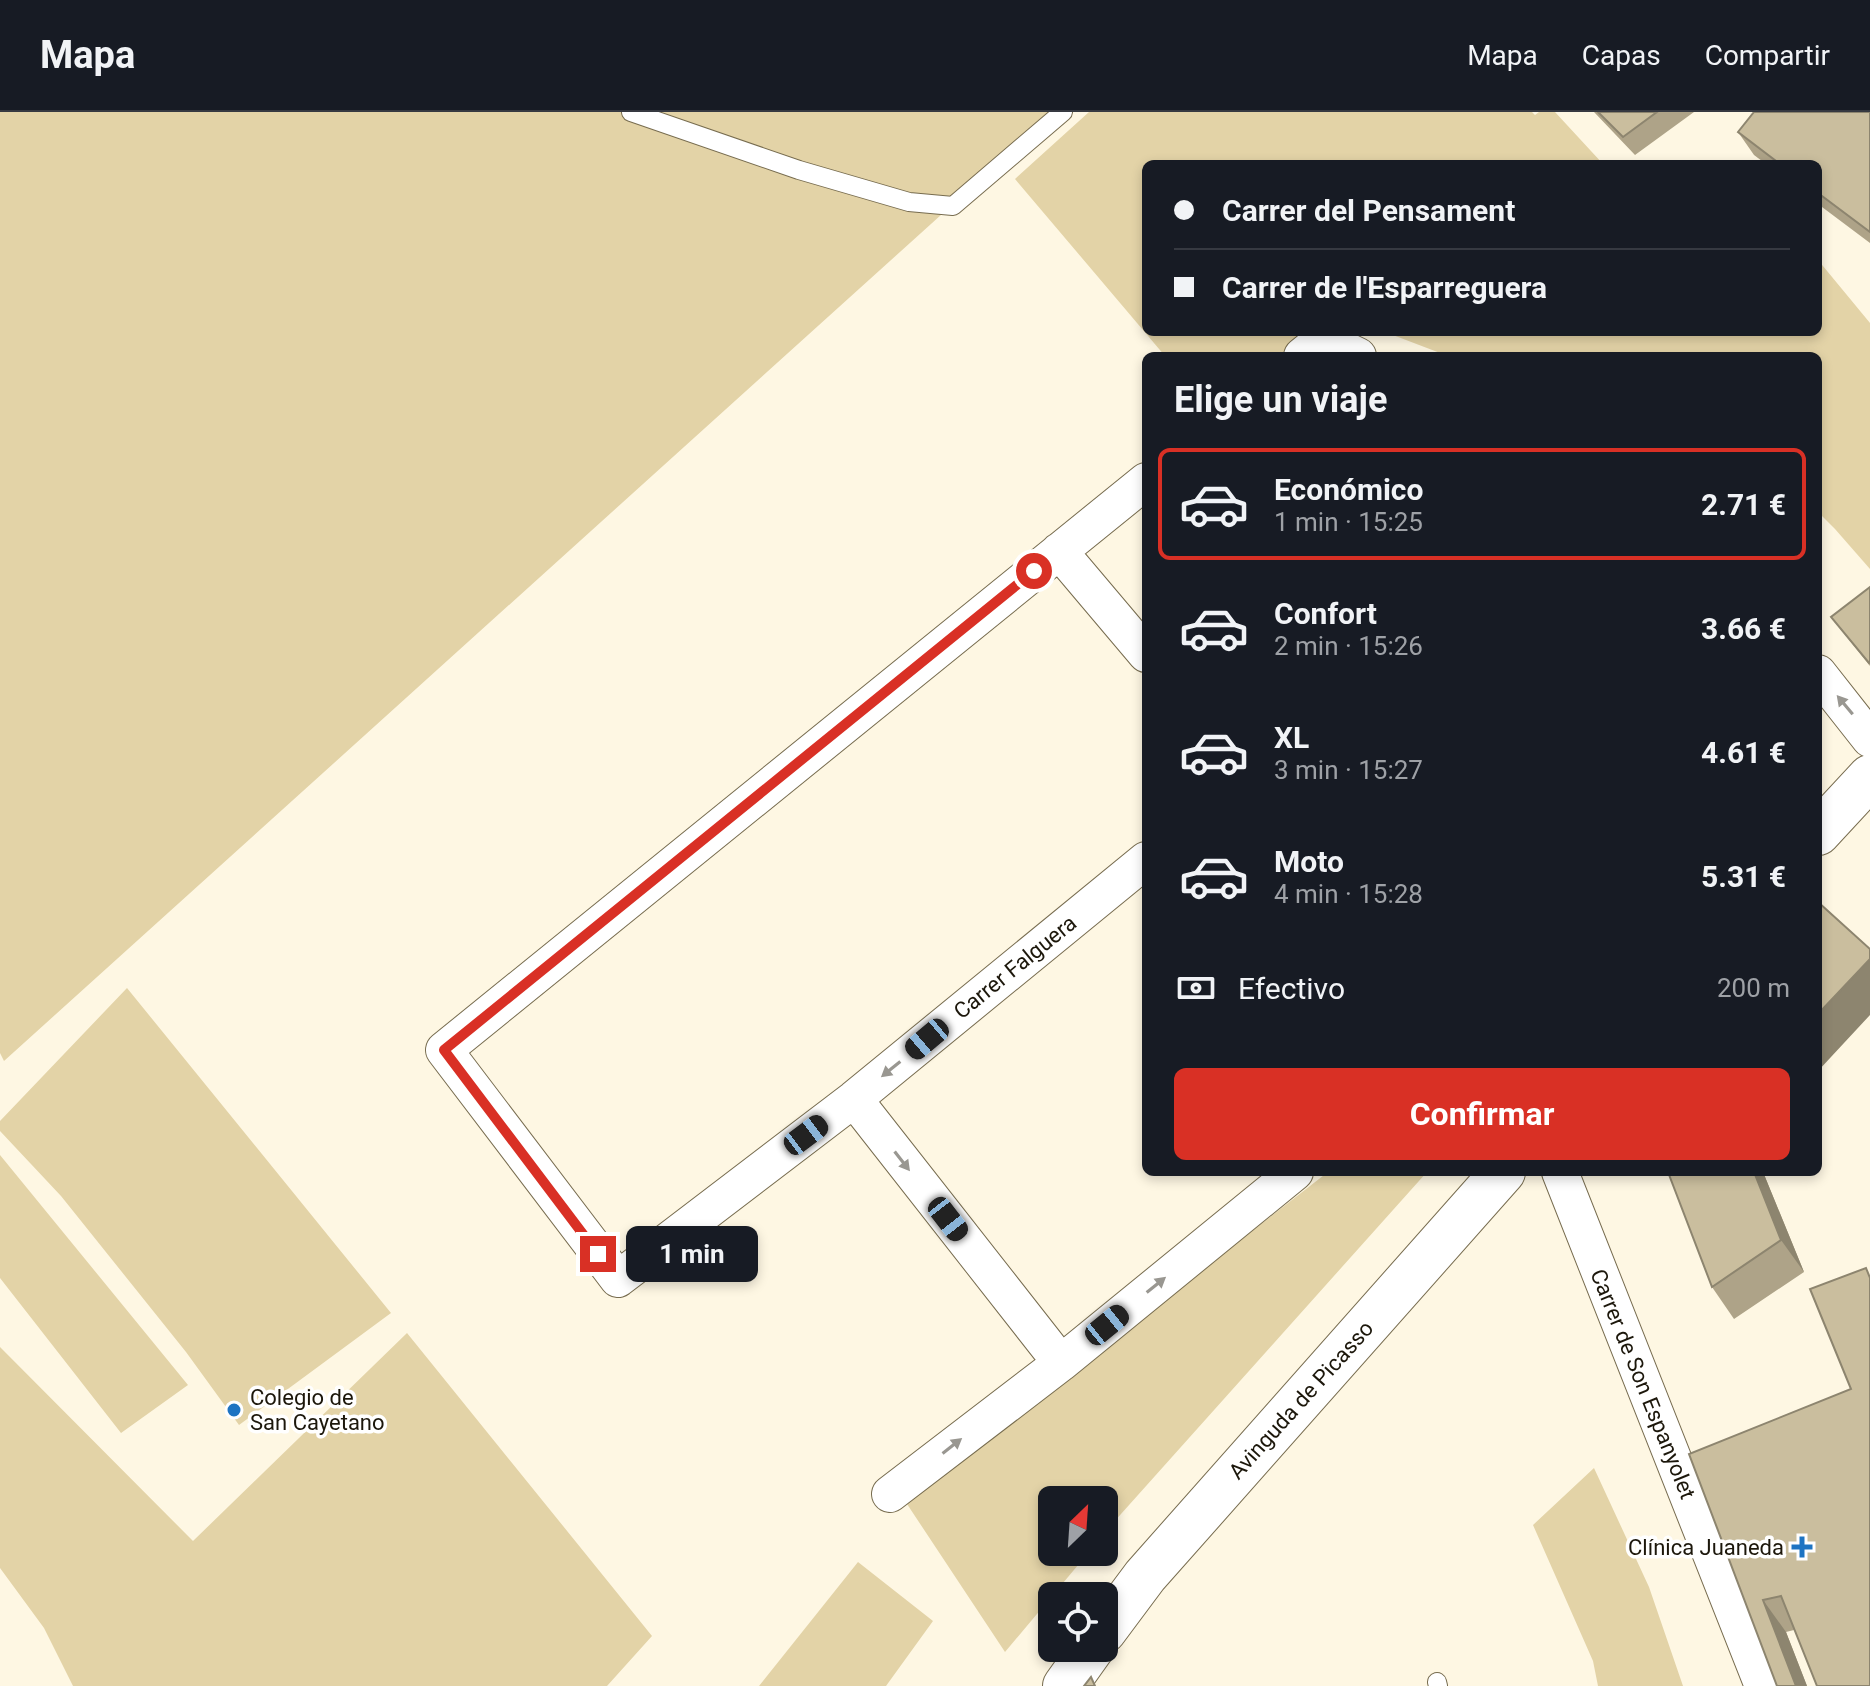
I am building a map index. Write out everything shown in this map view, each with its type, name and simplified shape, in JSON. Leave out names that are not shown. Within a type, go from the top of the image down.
[{"type":"street","points":[[1307,352],[1323,339],[1350,352]]},
{"type":"street","points":[[1142,484],[1059,551],[1142,649]]},
{"type":"street","name":"Carrer Falguera","points":[[1059,551],[444,1050],[618,1279],[854,1099],[1142,863]]},
{"type":"street","points":[[1822,678],[1870,739]]},
{"type":"street","points":[[1822,829],[1870,777]]},
{"type":"street","points":[[854,1099],[1061,1363]]},
{"type":"street","points":[[890,1494],[1061,1363],[1290,1176]]},
{"type":"street","name":"Avinguda de Picasso","points":[[1118,1612],[1145,1576],[1499,1176]]},
{"type":"street","name":"Carrer de Son Espanyolet","points":[[1562,1176],[1763,1686]]},
{"type":"street","points":[[1065,1686],[1082,1662]]},
{"type":"lane","points":[[631,112],[799,170],[909,202],[953,206],[1063,112]]},
{"type":"shaded area","points":[[0,112],[1055,112],[4,1061],[0,1053]]},
{"type":"shaded area","points":[[1089,112],[1532,112],[1535,115],[1555,112],[1599,160],[1142,160],[1142,329],[1015,179]]},
{"type":"shaded area","points":[[1822,265],[1870,323],[1870,569],[1822,516],[1822,352],[1438,352],[1396,336],[1822,336]]},
{"type":"shaded area","points":[[1148,336],[1317,336],[1293,352],[1162,352]]},
{"type":"shaded area","points":[[127,988],[391,1313],[239,1425],[186,1352],[61,1196],[0,1131],[0,1121]]},
{"type":"shaded area","points":[[0,1155],[188,1385],[121,1433],[0,1278]]},
{"type":"shaded area","points":[[1323,1176],[1423,1176],[1118,1517],[1118,1486],[1038,1486],[1038,1566],[1077,1566],[1064,1582],[1038,1582],[1038,1613],[1005,1652],[905,1501]]},
{"type":"shaded area","points":[[407,1333],[652,1636],[607,1686],[73,1686],[44,1628],[0,1568],[0,1347],[193,1541]]},
{"type":"shaded area","points":[[1594,1468],[1649,1587],[1683,1686],[1598,1686],[1593,1661],[1533,1525]]},
{"type":"shaded area","points":[[858,1562],[933,1621],[886,1686],[759,1686]]},
{"type":"building","points":[[1598,112],[1657,112],[1623,137]]},
{"type":"building","points":[[1754,112],[1870,112],[1870,232],[1822,196],[1822,160],[1775,160],[1738,132]]},
{"type":"building","points":[[1870,587],[1870,662],[1869,663],[1831,617]]},
{"type":"building","points":[[1822,906],[1870,949],[1870,959],[1822,1010]]},
{"type":"building","points":[[1670,1176],[1756,1176],[1781,1240],[1712,1287]]},
{"type":"building","name":"Clínica Juaneda","points":[[1866,1268],[1870,1278],[1870,1686],[1817,1686],[1781,1596],[1763,1600],[1796,1686],[1777,1686],[1689,1454],[1851,1389],[1810,1289]]},
{"type":"building","points":[[1091,1677],[1095,1686],[1084,1686]]},
{"type":"place","name":"Colegio de San Cayetano","points":[[234,1410]]},
{"type":"place","name":"Clínica Juaneda","points":[[1802,1547]]},
{"type":"route","points":[[598,1254],[444,1050],[1034,571]]}]
